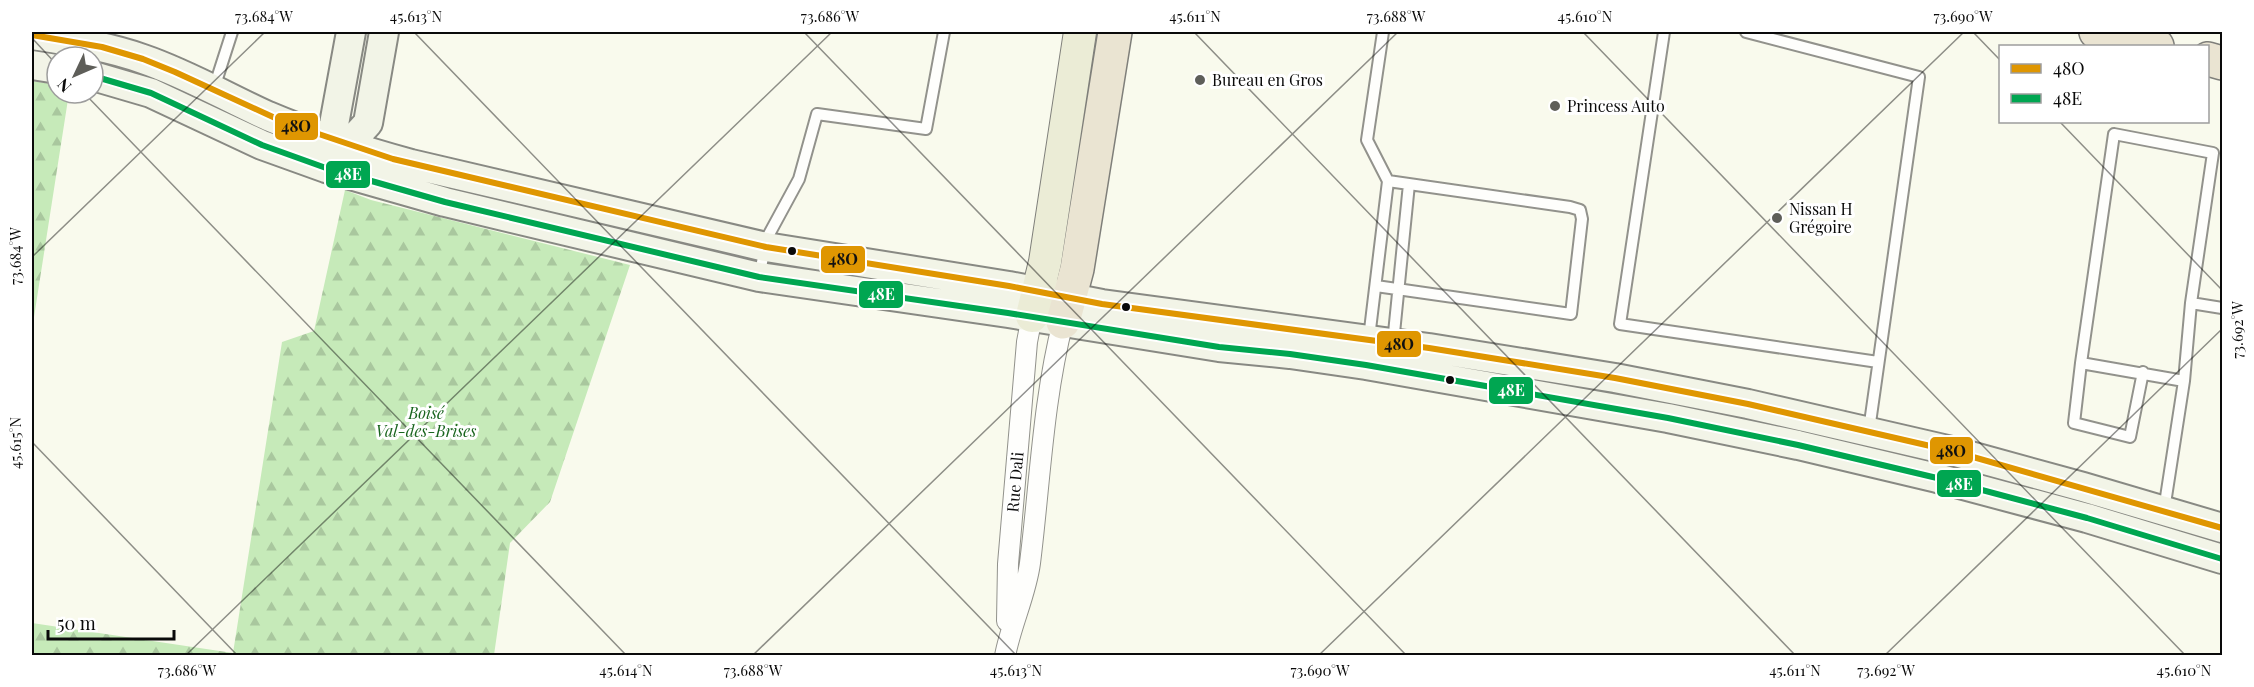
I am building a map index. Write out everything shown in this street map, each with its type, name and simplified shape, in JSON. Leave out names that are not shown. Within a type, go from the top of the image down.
[{"type":"highway","points":[[1051,307],[1078,258],[1115,32]]},
{"type":"highway","points":[[2096,32],[2153,45]]},
{"type":"main road","points":[[1051,307],[1045,262],[1080,32]]},
{"type":"street","points":[[326,168],[339,143],[351,32]]},
{"type":"street","points":[[339,143],[368,123],[384,32]]},
{"type":"street","points":[[105,48],[176,71],[267,115],[339,143],[420,166],[766,247],[1051,307],[1208,345],[1290,354],[1380,355],[1648,384],[1869,430],[1994,462],[2223,528]]},
{"type":"street","points":[[105,80],[151,93],[262,145],[326,168],[445,202],[759,277],[1051,307]]},
{"type":"street","name":"Rue Dali","points":[[1006,652],[1030,566],[1040,466],[1057,345],[1051,307]]},
{"type":"street","name":"Rue Dali","points":[[1006,652],[1008,564],[1027,342],[1051,307]]},
{"type":"street","points":[[1380,355],[1611,408],[1798,445],[2022,500],[2223,559]]},
{"type":"lane","points":[[213,90],[232,32]]},
{"type":"lane","points":[[759,277],[767,238],[799,179],[817,114],[926,129],[944,32]]},
{"type":"lane","points":[[1380,355],[1376,286],[1388,181],[1367,140],[1383,32]]},
{"type":"lane","points":[[1664,32],[1620,324],[1878,362]]},
{"type":"lane","points":[[1746,32],[1919,77],[1869,430]]},
{"type":"lane","points":[[2143,372],[2130,437],[2074,423],[2114,134],[2213,153],[2191,303],[2184,381],[2164,510]]},
{"type":"lane","points":[[1376,286],[1572,314],[1582,219],[1580,210],[1388,181]]},
{"type":"lane","points":[[1380,355],[1399,288],[1409,184]]},
{"type":"lane","points":[[2191,303],[2223,308]]},
{"type":"lane","points":[[2081,363],[2143,372],[2184,381]]},
{"type":"green space","points":[[32,81],[45,83],[45,105],[67,105],[32,330]]},
{"type":"green space","name":"Boisé Val-des-Brises","points":[[345,190],[371,200],[630,265],[550,502],[510,543],[494,655],[32,655],[32,623],[233,653],[282,342],[314,331]]},
{"type":"transit line","name":"48O","points":[[32,35],[102,47],[143,59],[286,123],[393,159],[766,247],[1009,286],[1102,304],[1429,348],[1615,378],[1748,404],[1952,451],[2222,528]]},
{"type":"transit line","name":"48E","points":[[105,80],[151,93],[262,145],[326,168],[445,202],[759,277],[1008,313],[1219,347],[1366,365],[1668,418],[1798,445],[1937,478],[2087,518],[2222,559]]},
{"type":"place","name":"Bureau en Gros","points":[[1200,80]]},
{"type":"place","name":"Princess Auto","points":[[1555,106]]},
{"type":"place","name":"Nissan H Grégoire","points":[[1777,218]]}]
